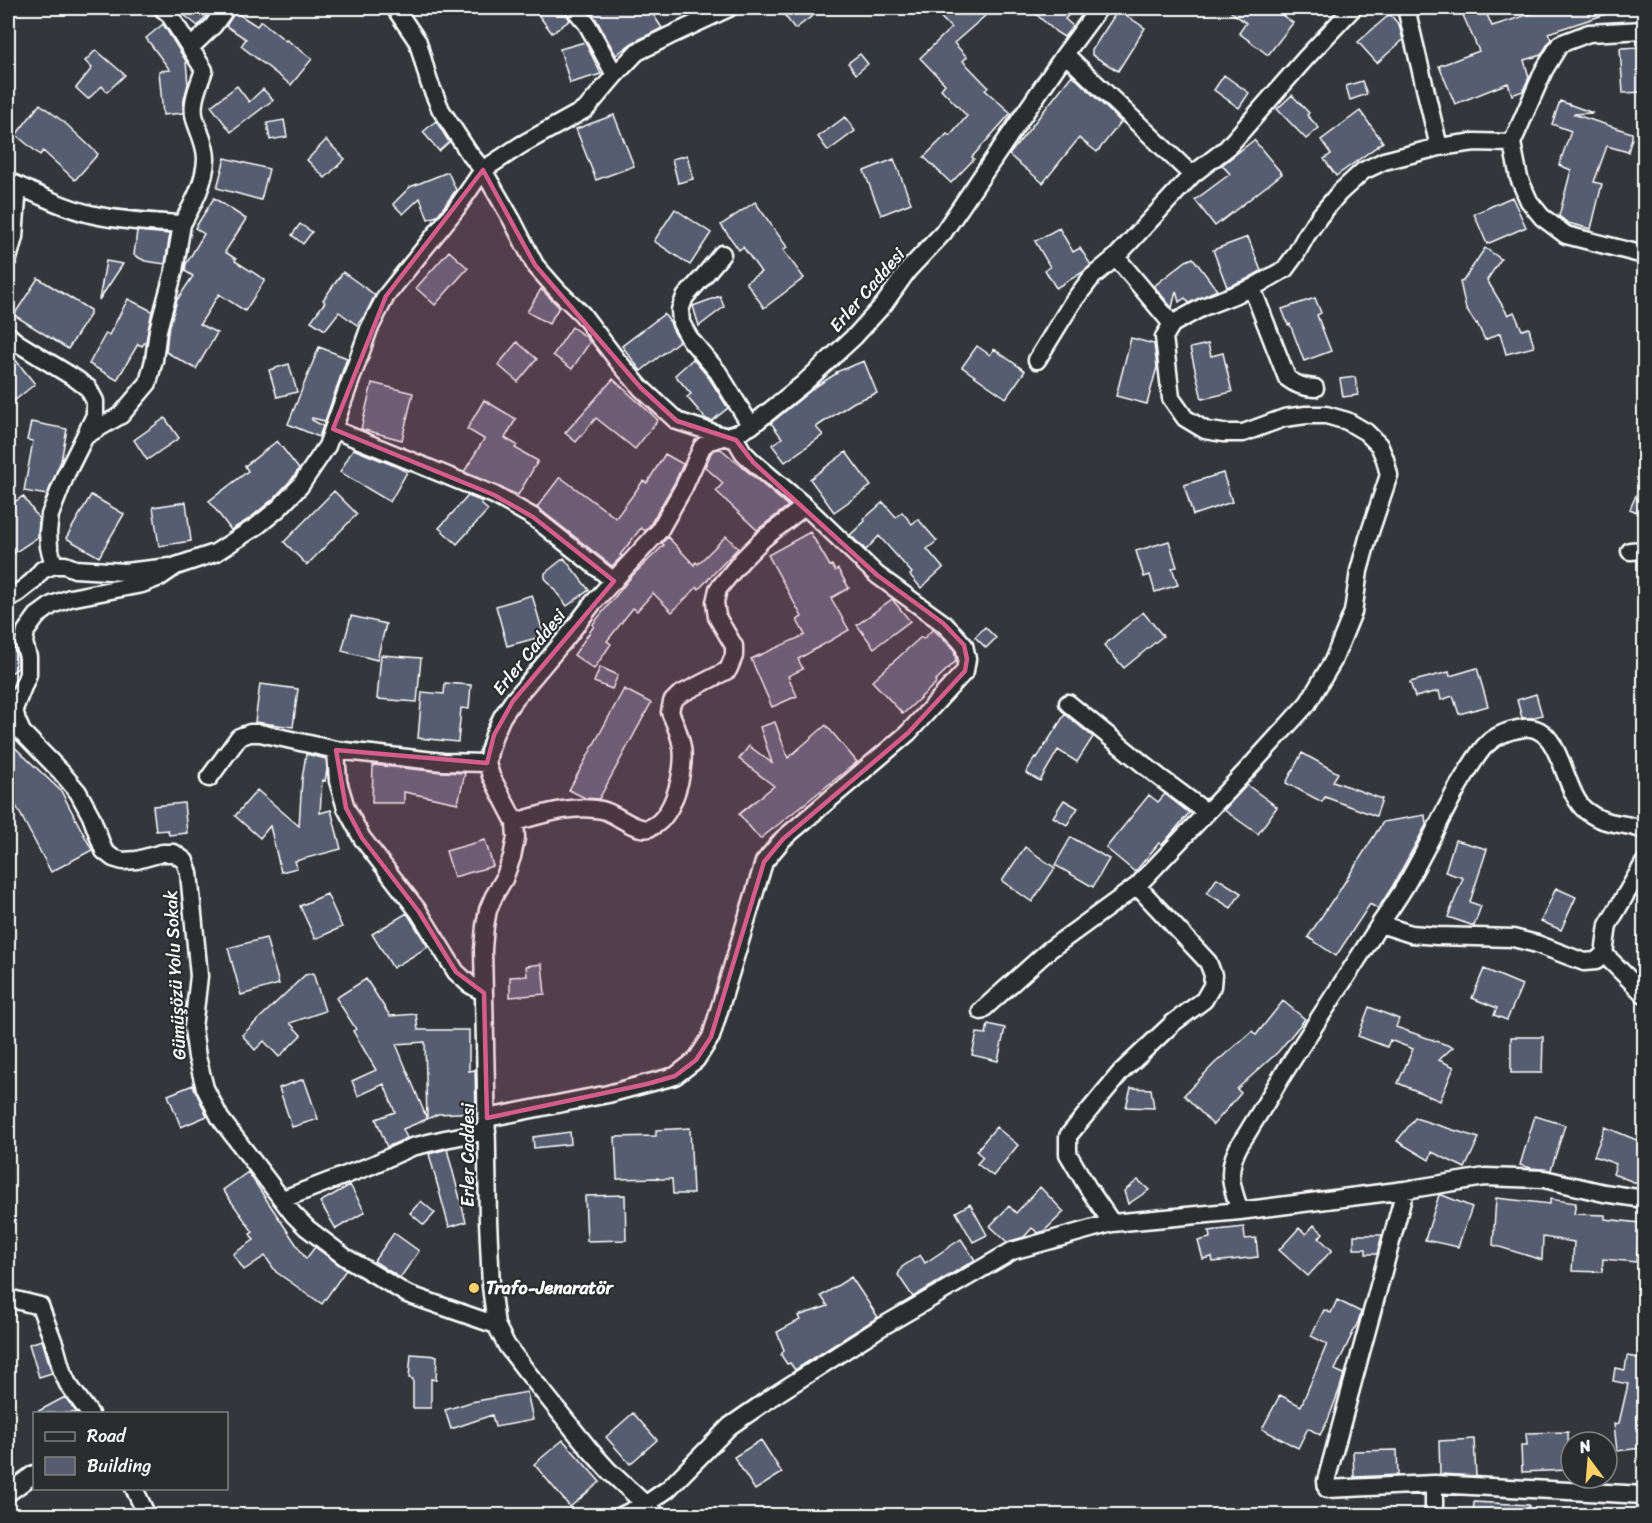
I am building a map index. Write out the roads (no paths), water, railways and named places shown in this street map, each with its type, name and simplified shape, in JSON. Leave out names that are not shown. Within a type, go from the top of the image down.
[{"type":"street","points":[[84,436],[121,415],[148,383],[158,330],[174,271],[182,225],[204,176],[206,159],[204,146],[194,111],[195,98],[204,70],[169,14],[162,8]]},
{"type":"street","points":[[191,47],[213,26],[226,8]]},
{"type":"street","points":[[282,1199],[372,1165],[412,1147],[675,1076],[696,1060],[711,1037],[764,862],[783,838],[908,733],[965,671],[967,659],[964,645],[943,623],[877,575],[805,506],[753,462],[736,440],[677,421],[641,388],[582,314],[535,265],[483,170],[441,110],[429,82],[418,42],[395,8]]},
{"type":"street","points":[[574,8],[587,24],[615,75]]},
{"type":"street","name":"Gümüşözü Yolu Sokak","points":[[496,1325],[407,1294],[345,1257],[307,1228],[293,1214],[220,1118],[205,1088],[196,1057],[194,1028],[199,976],[189,873],[185,861],[174,853],[162,853],[137,860],[123,861],[113,858],[104,851],[91,816],[78,792],[22,732],[17,721],[14,709],[28,674],[28,657],[24,643],[26,632],[37,616],[52,605],[70,598],[142,584],[160,577],[176,566],[215,553],[257,526],[279,508],[300,486],[327,446],[369,329],[386,296],[456,209],[483,170],[521,145],[586,109],[637,52],[729,8]]},
{"type":"street","name":"Erler Caddesi","points":[[487,763],[494,735],[513,701],[593,603],[659,531],[684,487],[702,447],[709,441],[751,426],[803,384],[855,336],[884,304],[908,270],[944,233],[1065,54],[1100,8]]},
{"type":"street","points":[[1037,360],[1072,303],[1092,277],[1116,257],[1192,175],[1227,148],[1353,8]]},
{"type":"street","points":[[1406,8],[1439,147]]},
{"type":"street","points":[[1644,30],[1589,33],[1560,45],[1544,70],[1512,143],[1519,178],[1529,201],[1542,218],[1566,235],[1644,255]]},
{"type":"street","points":[[1065,54],[1192,175]]},
{"type":"street","points":[[981,1011],[1049,950],[1137,886],[1247,770],[1308,703],[1333,661],[1353,612],[1359,571],[1389,475],[1386,459],[1379,445],[1366,432],[1347,421],[1326,415],[1284,418],[1243,433],[1205,430],[1185,418],[1171,398],[1164,337],[1172,324],[1203,308],[1252,288],[1285,269],[1319,217],[1339,193],[1363,171],[1384,161],[1439,147],[1475,142],[1512,143]]},
{"type":"street","points":[[8,259],[14,237],[13,183],[89,213],[120,219],[182,225]]},
{"type":"street","points":[[722,254],[685,297],[680,310],[681,323],[690,339],[718,372],[751,426]]},
{"type":"street","points":[[1116,257],[1172,324]]},
{"type":"street","points":[[1252,288],[1287,378],[1302,387],[1315,388]]},
{"type":"street","points":[[8,335],[88,388],[95,401],[95,415],[66,474],[51,515],[48,532],[54,565]]},
{"type":"street","points":[[333,429],[494,495],[533,518],[614,581]]},
{"type":"street","points":[[209,778],[239,737],[250,732],[260,733],[336,750],[443,762],[487,763],[490,776],[515,822],[550,812],[579,809],[603,810],[627,821],[636,828],[647,829],[659,823],[672,804],[682,767],[683,749],[670,712],[672,702],[679,695],[728,670],[734,656],[734,646],[717,617],[714,602],[718,589],[763,539],[805,506]]},
{"type":"street","points":[[8,598],[32,582],[42,570],[54,565],[125,572],[176,566]]},
{"type":"street","points":[[1068,703],[1206,812]]},
{"type":"street","points":[[1240,1211],[1230,1182],[1231,1168],[1237,1150],[1408,880],[1472,763],[1490,742],[1513,730],[1528,728],[1541,732],[1559,754],[1574,796],[1583,808],[1596,818],[1610,824],[1638,827],[1644,830]]},
{"type":"street","points":[[336,750],[338,781],[346,808],[362,838],[419,912],[456,972],[469,984],[484,993]]},
{"type":"street","name":"Erler Caddesi","points":[[515,822],[516,838],[512,856],[504,879],[491,903],[484,926],[483,949],[489,1256],[496,1325],[507,1346],[526,1372],[590,1450],[609,1471],[652,1510]]},
{"type":"street","points":[[1380,924],[1412,934],[1513,938],[1537,944],[1584,962],[1596,962],[1604,954],[1608,925],[1644,863]]},
{"type":"street","points":[[1112,1223],[1068,1154],[1068,1136],[1121,1071],[1173,1023],[1204,1000],[1212,986],[1213,975],[1208,962],[1137,886]]},
{"type":"street","points":[[1604,954],[1644,994]]},
{"type":"street","points":[[621,1515],[652,1510],[668,1489],[730,1426],[775,1395],[878,1329],[1012,1251],[1112,1223],[1240,1211],[1405,1190],[1485,1177],[1545,1179],[1604,1193],[1644,1199]]},
{"type":"street","points":[[1405,1190],[1326,1480],[1327,1489],[1434,1485],[1644,1495]]},
{"type":"street","points":[[8,1298],[40,1306],[68,1384],[89,1412]]},
{"type":"street","points":[[8,1493],[33,1475]]},
{"type":"street","points":[[1432,1515],[1434,1485]]},
{"type":"street","points":[[135,1490],[147,1515]]},
{"type":"place","name":"Trafo-Jenaratör","points":[[474,1288]]}]
